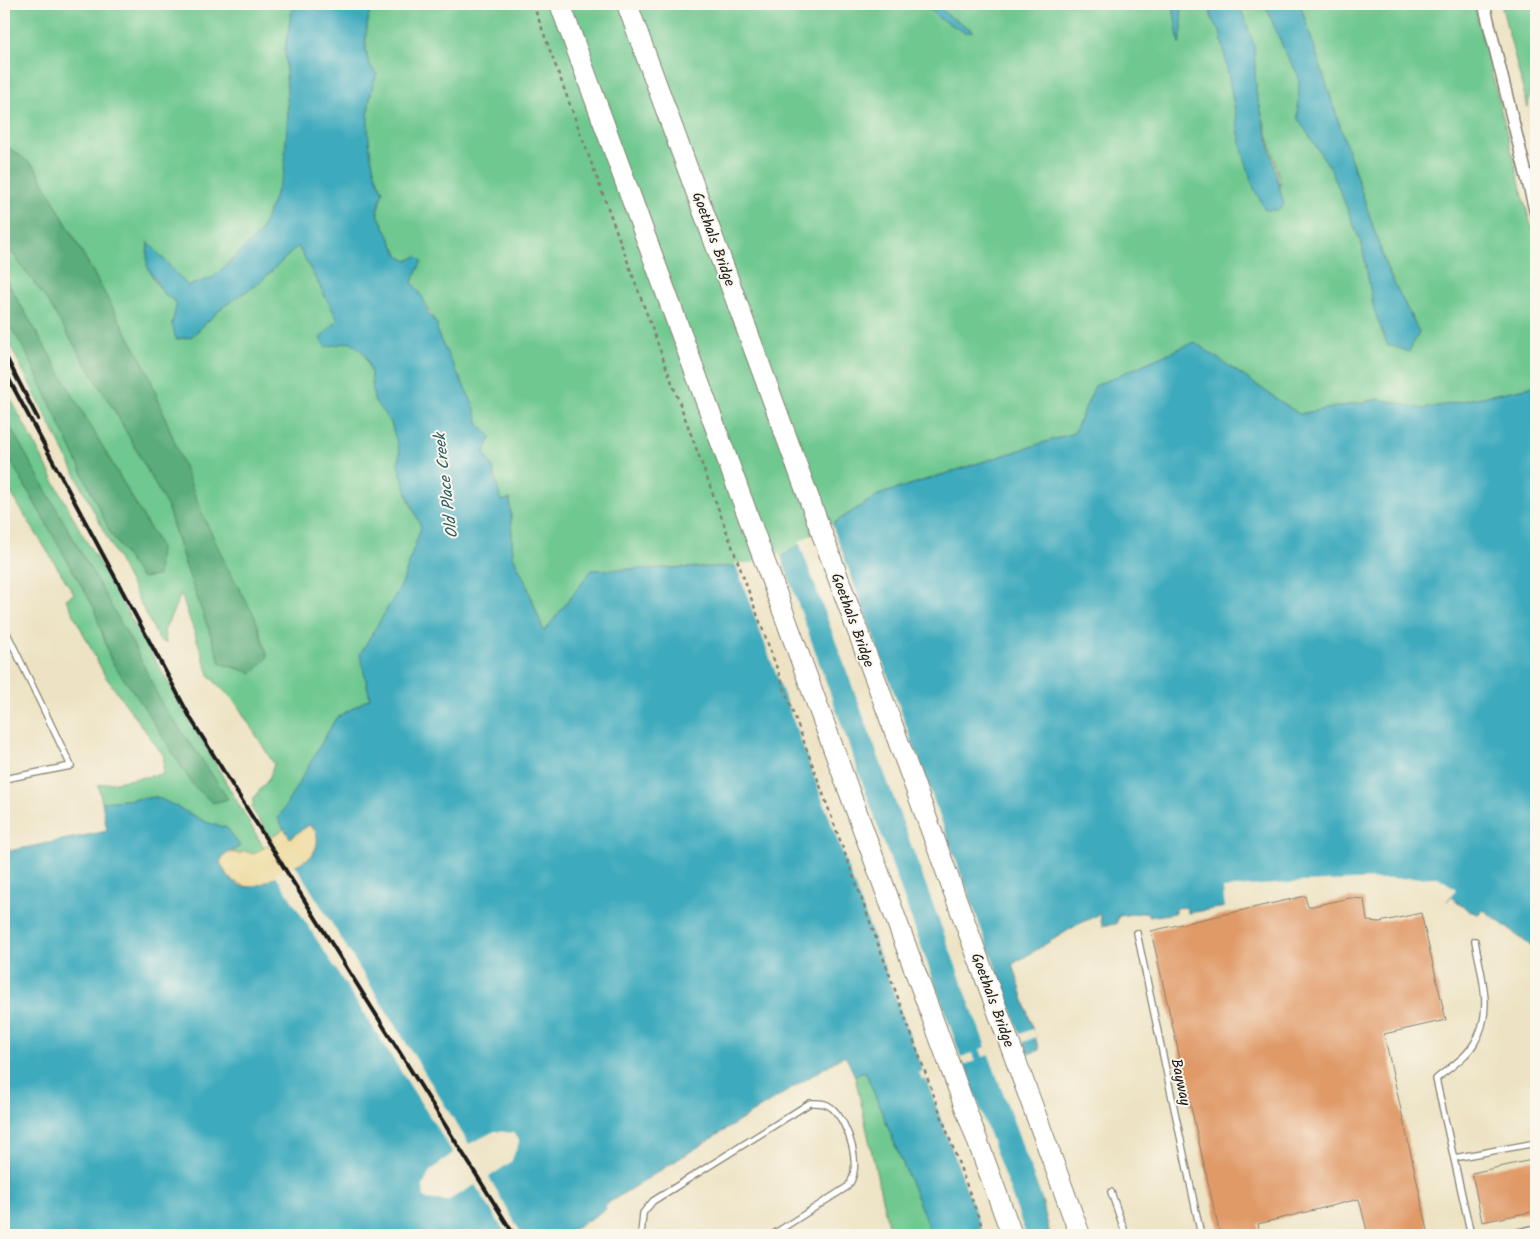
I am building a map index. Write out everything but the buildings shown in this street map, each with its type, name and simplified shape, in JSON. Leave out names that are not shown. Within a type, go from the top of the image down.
[{"type":"highway","points":[[560,4],[1012,1235]]},
{"type":"highway","name":"Goethals Bridge","points":[[627,4],[1080,1235]]},
{"type":"street","points":[[1484,4],[1536,214]]},
{"type":"street","points":[[1518,1235],[1536,1231]]},
{"type":"lane","points":[[4,627],[71,766],[4,779]]},
{"type":"lane","name":"Bayway","points":[[1137,933],[1201,1235]]},
{"type":"lane","points":[[1471,1235],[1436,1079],[1465,1055],[1476,1042],[1487,1005],[1475,941]]},
{"type":"lane","points":[[641,1235],[643,1213],[652,1201],[810,1103],[824,1103],[833,1108],[848,1134],[853,1150],[855,1175],[847,1187],[772,1235]]},
{"type":"lane","points":[[1454,1158],[1536,1143]]},
{"type":"lane","points":[[1111,1192],[1126,1235]]},
{"type":"path","points":[[534,4],[985,1235]]},
{"type":"green space","points":[[4,4],[293,4],[285,49],[288,113],[284,173],[260,233],[214,277],[188,286],[148,243],[149,270],[162,291],[177,303],[172,324],[177,339],[191,337],[224,306],[259,283],[298,246],[338,320],[320,338],[352,342],[365,354],[371,373],[374,400],[391,423],[400,453],[398,464],[408,497],[421,527],[402,584],[360,654],[370,698],[336,718],[279,820],[284,829],[270,838],[251,807],[254,806],[252,799],[269,779],[274,764],[236,703],[210,677],[181,594],[164,631],[166,643],[159,640],[4,333]]},
{"type":"green space","points":[[371,4],[914,4],[931,10],[939,18],[972,30],[946,14],[938,4],[1173,4],[1174,14],[1182,30],[1181,4],[1211,4],[1212,18],[1220,30],[1242,149],[1281,184],[1256,92],[1254,45],[1239,4],[1265,4],[1285,52],[1299,76],[1298,119],[1331,169],[1362,245],[1374,310],[1419,332],[1387,269],[1300,4],[1474,4],[1536,241],[1536,386],[1423,409],[1380,399],[1299,414],[1194,342],[1095,386],[1074,433],[878,495],[779,558],[752,566],[592,570],[544,633],[526,583],[513,556],[510,499],[501,501],[493,469],[484,453],[491,437],[479,425],[474,406],[438,335],[435,322],[412,282],[407,261],[398,255],[377,212],[383,191],[373,165],[368,133],[370,101],[377,74],[371,67],[366,51],[366,32]]},
{"type":"green space","points":[[1501,4],[1534,4],[1536,46],[1528,108]]},
{"type":"green space","points":[[4,144],[35,167],[147,370],[201,511],[228,569],[255,617],[268,657],[253,673],[221,664],[186,567],[167,506],[117,415],[46,299],[4,242]]},
{"type":"green space","points":[[4,276],[160,546],[158,576],[141,578],[110,532],[27,354],[4,316]]},
{"type":"green space","points":[[4,386],[81,532],[264,848],[254,854],[244,851],[240,854],[232,852],[240,846],[227,828],[206,822],[157,797],[102,802],[98,785],[163,774],[164,756],[105,676],[66,599],[74,594],[4,482]]},
{"type":"green space","points":[[4,416],[135,648],[163,706],[228,799],[213,803],[193,785],[140,701],[111,661],[94,608],[4,449]]},
{"type":"green space","points":[[865,1071],[932,1235],[890,1235],[855,1076]]},
{"type":"sand","points":[[309,825],[317,833],[318,843],[312,856],[257,888],[245,886],[229,879],[220,862],[226,855],[230,853],[240,854],[244,851],[254,854],[273,842],[270,838],[284,829],[290,837]]},
{"type":"water","name":"Old Place Creek","points":[[293,4],[371,4],[366,32],[366,51],[371,67],[377,74],[370,101],[368,133],[373,165],[383,191],[377,212],[398,255],[407,261],[417,256],[422,261],[412,282],[423,298],[429,314],[437,324],[438,335],[474,406],[479,425],[491,437],[484,453],[493,469],[501,501],[510,499],[513,556],[526,583],[544,632],[592,570],[752,566],[779,558],[878,495],[1074,433],[1095,386],[1194,342],[1299,414],[1380,399],[1423,409],[1536,386],[1536,950],[1484,910],[1478,914],[1469,911],[1451,897],[1447,901],[1433,893],[1298,893],[1270,900],[1188,913],[1186,907],[1175,908],[1175,913],[1149,917],[1147,912],[1119,916],[1116,924],[1102,926],[1100,914],[1077,925],[1013,964],[1039,1050],[1020,1057],[1016,1086],[1050,1235],[932,1235],[865,1071],[855,1076],[845,1055],[605,1205],[606,1209],[564,1235],[4,1235],[4,852],[107,831],[102,802],[157,797],[206,822],[227,828],[240,846],[224,855],[220,862],[227,875],[235,883],[251,887],[260,884],[309,858],[317,844],[317,835],[314,828],[309,825],[290,838],[278,819],[336,718],[370,698],[360,654],[402,584],[421,527],[408,497],[398,464],[400,453],[391,423],[374,400],[371,373],[365,354],[351,342],[325,347],[320,338],[338,320],[298,246],[259,283],[224,306],[191,337],[176,339],[172,324],[177,303],[163,293],[147,266],[148,242],[188,286],[214,277],[260,233],[284,173],[288,113],[285,49]]},
{"type":"water","points":[[914,4],[938,4],[946,14],[973,31],[966,33],[939,18],[931,10]]},
{"type":"water","points":[[1173,4],[1181,4],[1182,30],[1179,45]]},
{"type":"water","points":[[1211,4],[1239,4],[1254,45],[1256,92],[1284,205],[1278,210],[1265,210],[1253,186],[1242,149],[1220,30],[1212,18]]},
{"type":"water","points":[[1265,4],[1300,4],[1387,269],[1419,332],[1409,352],[1387,344],[1374,310],[1362,245],[1331,169],[1298,119],[1299,76],[1285,52]]},
{"type":"pier","points":[[831,522],[1020,1034],[1033,1029],[1036,1037],[1023,1042],[1028,1056],[1023,1058],[1019,1088],[1048,1215],[989,1055],[983,1057],[980,1049],[986,1047],[799,542]]},
{"type":"pier","points":[[780,554],[961,1057],[972,1053],[975,1061],[964,1065],[1026,1235],[984,1235],[926,1079],[922,1080],[919,1073],[923,1071],[735,563],[752,563]]},
{"type":"pier","points":[[294,863],[469,1144],[495,1131],[513,1133],[518,1138],[519,1142],[511,1162],[489,1177],[522,1235],[507,1235],[475,1185],[447,1201],[427,1199],[424,1196],[423,1186],[430,1171],[453,1153],[275,874]]},
{"type":"pier","points":[[1438,877],[1456,889],[1445,903],[1432,895],[1298,896],[1225,910],[1223,888],[1302,882]]},
{"type":"railway","points":[[4,353],[38,419]]},
{"type":"railway","points":[[4,370],[191,719],[514,1235]]}]
